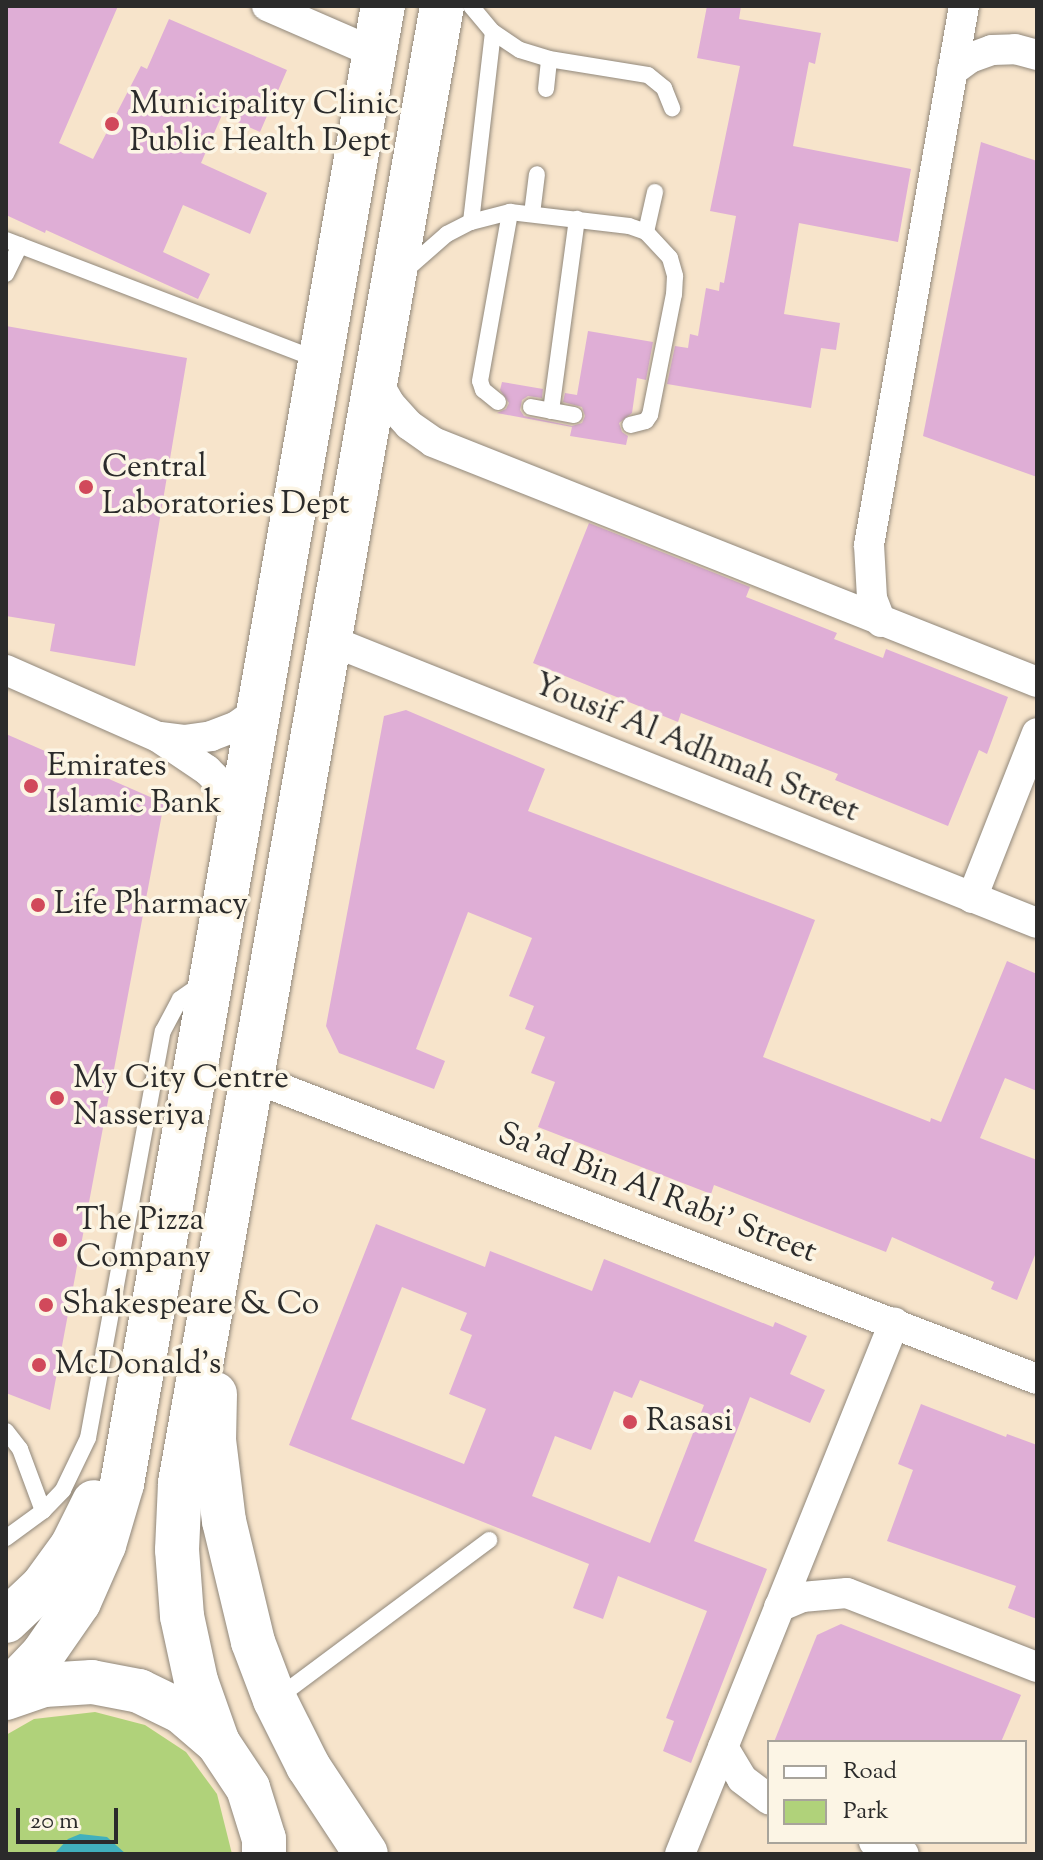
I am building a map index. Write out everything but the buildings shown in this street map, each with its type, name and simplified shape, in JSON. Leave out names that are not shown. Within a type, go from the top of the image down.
[{"type":"main road","points":[[6,1696],[43,1654],[79,1602],[104,1545],[122,1484],[383,6]]},
{"type":"main road","points":[[269,1849],[248,1788],[218,1743],[196,1681],[182,1616],[177,1550],[180,1483],[442,6]]},
{"type":"main road","points":[[216,1275],[214,1440],[224,1521],[236,1582],[275,1700],[308,1766],[366,1854]]},
{"type":"main road","points":[[6,1621],[43,1586],[72,1546],[133,1420]]},
{"type":"main road","points":[[6,1696],[44,1685],[92,1682],[139,1691],[182,1712],[218,1743]]},
{"type":"street","points":[[881,622],[872,598],[869,545],[964,6]]},
{"type":"street","points":[[272,7],[375,53]]},
{"type":"street","points":[[952,71],[970,58],[992,50],[1015,49],[1037,55]]},
{"type":"street","points":[[375,378],[390,404],[409,425],[433,442],[1037,682]]},
{"type":"street","name":"Yousif Al Adhmah Street","points":[[329,640],[1037,923]]},
{"type":"street","points":[[6,670],[158,737],[207,770],[221,784],[240,818]]},
{"type":"street","points":[[158,737],[184,740],[211,736],[237,726],[259,710]]},
{"type":"street","points":[[972,898],[1037,733]]},
{"type":"street","name":"Sa'ad Bin Al Rabi' Street","points":[[251,1077],[1037,1379]]},
{"type":"street","points":[[680,1854],[894,1323]]},
{"type":"street","points":[[779,1607],[813,1595],[847,1593],[1037,1667]]},
{"type":"street","points":[[723,1747],[742,1779],[767,1798]]},
{"type":"street","points":[[879,1844],[904,1854]]},
{"type":"lane","points":[[471,6],[493,32],[520,50],[549,59],[648,75],[664,88],[672,108]]},
{"type":"lane","points":[[471,222],[493,32]]},
{"type":"lane","points":[[546,89],[549,59]]},
{"type":"lane","points":[[532,214],[537,174]]},
{"type":"lane","points":[[646,232],[655,192]]},
{"type":"lane","points":[[390,293],[425,250],[471,222],[510,212],[577,219],[646,232],[670,258],[675,276],[674,294],[650,415],[646,421],[630,425]]},
{"type":"lane","points":[[498,402],[483,390],[480,381],[510,212]]},
{"type":"lane","points":[[551,411],[577,219]]},
{"type":"lane","points":[[6,274],[13,242],[320,360]]},
{"type":"lane","points":[[531,407],[574,415]]},
{"type":"lane","points":[[6,1538],[43,1511],[63,1490],[88,1438],[163,1031],[180,999],[211,979]]},
{"type":"lane","points":[[6,1431],[20,1449],[43,1511]]},
{"type":"lane","points":[[275,1700],[489,1540]]},
{"type":"green space","points":[[95,1712],[145,1725],[186,1752],[217,1794],[232,1854],[6,1854],[6,1735],[34,1719]]},
{"type":"water","points":[[80,1834],[107,1837],[126,1854],[54,1854],[68,1839]]},
{"type":"place","name":"Municipality Clinic Public Health Dept","points":[[112,124]]},
{"type":"place","name":"Central Laboratories Dept","points":[[86,487]]},
{"type":"place","name":"Emirates Islamic Bank","points":[[31,786]]},
{"type":"place","name":"Life Pharmacy","points":[[38,905]]},
{"type":"place","name":"My City Centre Nasseriya","points":[[57,1098]]},
{"type":"place","name":"The Pizza Company","points":[[60,1240]]},
{"type":"place","name":"Shakespeare & Co","points":[[46,1305]]},
{"type":"place","name":"McDonald's","points":[[39,1365]]},
{"type":"place","name":"Rasasi","points":[[630,1422]]}]
